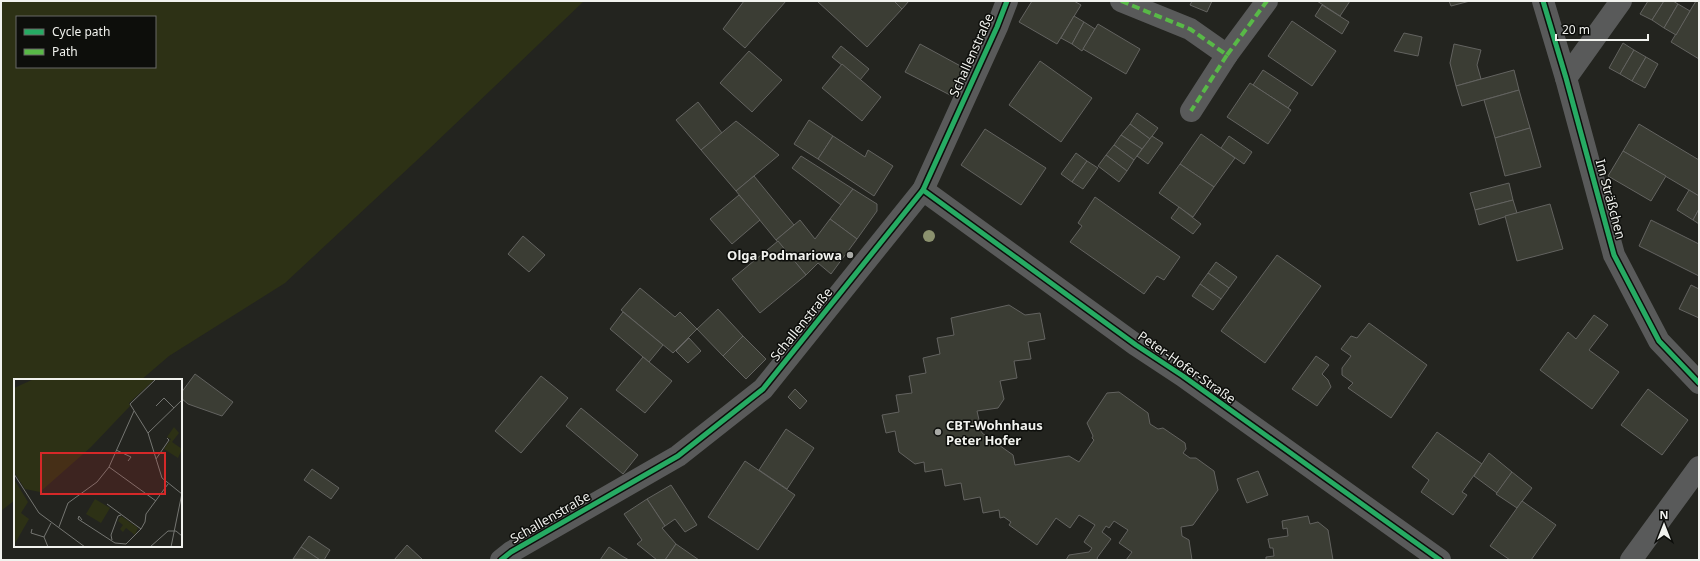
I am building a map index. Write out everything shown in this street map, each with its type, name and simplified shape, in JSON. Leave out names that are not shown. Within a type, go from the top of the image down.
[{"type":"street","name":"Schallenstraße","points":[[501,560],[511,552],[678,456],[763,389],[923,190],[997,27],[1007,1]]},
{"type":"street","points":[[1122,1],[1190,29],[1227,55]]},
{"type":"street","points":[[1191,111],[1227,55],[1267,1]]},
{"type":"street","name":"Im Sträßchen","points":[[1543,1],[1566,78],[1614,255],[1659,341],[1699,382]]},
{"type":"street","points":[[1566,78],[1621,1]]},
{"type":"street","name":"Peter-Hofer-Straße","points":[[923,190],[1136,345],[1183,376],[1440,560]]},
{"type":"street","points":[[1631,560],[1699,467]]},
{"type":"green space","points":[[1,1],[584,1],[429,149],[285,283],[169,356],[142,379],[14,379],[14,501],[1,511]]},
{"type":"building","points":[[744,1],[786,1],[745,48],[723,29]]},
{"type":"building","points":[[817,1],[894,1],[902,9],[867,47]]},
{"type":"building","points":[[894,1],[909,1],[902,9]]},
{"type":"building","points":[[1032,1],[1074,1],[1081,5],[1057,44],[1019,22]]},
{"type":"building","points":[[1192,1],[1212,1],[1207,12],[1190,5]]},
{"type":"building","points":[[1317,1],[1350,1],[1340,16]]},
{"type":"building","points":[[1449,1],[1470,1],[1451,6]]},
{"type":"building","points":[[1648,1],[1664,1],[1652,20],[1640,14]]},
{"type":"building","points":[[1664,1],[1673,1],[1678,4],[1664,28],[1652,20]]},
{"type":"building","points":[[1696,1],[1699,2],[1699,59],[1671,42]]},
{"type":"building","points":[[1678,4],[1690,11],[1676,35],[1664,28]]},
{"type":"building","points":[[1322,5],[1349,22],[1342,34],[1315,16]]},
{"type":"building","points":[[1074,16],[1084,22],[1072,44],[1061,38]]},
{"type":"building","points":[[1292,21],[1336,51],[1312,86],[1268,56]]},
{"type":"building","points":[[1084,22],[1095,29],[1082,51],[1072,44]]},
{"type":"building","points":[[1098,24],[1140,49],[1126,74],[1083,49]]},
{"type":"building","points":[[1404,33],[1422,37],[1418,56],[1394,51]]},
{"type":"building","points":[[1623,43],[1634,50],[1620,74],[1609,68]]},
{"type":"building","points":[[920,44],[966,69],[952,96],[905,72]]},
{"type":"building","points":[[1454,44],[1481,50],[1477,65],[1481,79],[1456,86],[1450,63]]},
{"type":"building","points":[[841,46],[869,69],[860,80],[832,57]]},
{"type":"building","points":[[1634,50],[1646,57],[1632,81],[1620,74]]},
{"type":"building","points":[[749,51],[782,80],[752,112],[720,83]]},
{"type":"building","points":[[1646,57],[1658,64],[1645,88],[1632,81]]},
{"type":"building","points":[[1040,61],[1092,98],[1061,142],[1009,105]]},
{"type":"building","points":[[842,64],[881,97],[862,121],[822,88]]},
{"type":"building","points":[[1263,70],[1298,93],[1288,108],[1253,85]]},
{"type":"building","points":[[1514,70],[1519,90],[1462,106],[1456,86]]},
{"type":"building","points":[[1250,83],[1291,110],[1268,144],[1227,117]]},
{"type":"building","points":[[1519,90],[1530,128],[1495,138],[1484,100]]},
{"type":"building","points":[[698,102],[722,133],[701,150],[676,120]]},
{"type":"building","points":[[1137,113],[1158,128],[1150,139],[1130,124]]},
{"type":"building","points":[[809,120],[833,136],[818,159],[794,144]]},
{"type":"building","points":[[736,121],[779,155],[736,191],[701,150]]},
{"type":"building","points":[[1130,124],[1150,139],[1142,149],[1121,135]]},
{"type":"building","points":[[1639,124],[1699,160],[1699,196],[1623,151]]},
{"type":"building","points":[[1530,128],[1541,167],[1505,176],[1495,138]]},
{"type":"building","points":[[985,129],[1046,168],[1021,205],[961,165]]},
{"type":"building","points":[[1201,134],[1235,158],[1214,187],[1180,164]]},
{"type":"building","points":[[1121,135],[1142,149],[1134,160],[1114,145]]},
{"type":"building","points":[[833,136],[865,157],[868,150],[893,166],[874,196],[818,159]]},
{"type":"building","points":[[1152,136],[1163,143],[1148,164],[1137,156]]},
{"type":"building","points":[[1229,136],[1252,152],[1244,164],[1221,148]]},
{"type":"building","points":[[1114,145],[1134,160],[1127,171],[1106,155]]},
{"type":"building","points":[[1623,151],[1666,176],[1651,201],[1608,176]]},
{"type":"building","points":[[1076,153],[1087,161],[1072,182],[1061,174]]},
{"type":"building","points":[[1106,155],[1127,171],[1119,182],[1098,166]]},
{"type":"building","points":[[801,156],[853,189],[841,205],[792,168]]},
{"type":"building","points":[[1087,161],[1098,168],[1083,189],[1072,182]]},
{"type":"building","points":[[1180,164],[1214,187],[1193,217],[1159,193]]},
{"type":"building","points":[[754,176],[794,225],[776,240],[736,191]]},
{"type":"building","points":[[1509,183],[1513,200],[1475,210],[1470,193]]},
{"type":"building","points":[[853,189],[877,204],[877,211],[857,239],[830,219]]},
{"type":"building","points":[[1689,190],[1699,196],[1699,209],[1693,220],[1677,210]]},
{"type":"building","points":[[739,195],[760,220],[732,244],[710,219]]},
{"type":"building","points":[[1095,197],[1180,257],[1164,280],[1157,276],[1144,294],[1070,242],[1082,226],[1078,223]]},
{"type":"building","points":[[1513,200],[1517,213],[1479,225],[1475,210]]},
{"type":"building","points":[[1550,204],[1563,249],[1517,261],[1505,216]]},
{"type":"building","points":[[1179,207],[1201,224],[1193,234],[1171,218]]},
{"type":"building","points":[[1699,209],[1699,224],[1693,220]]},
{"type":"building","points":[[830,219],[857,239],[831,274],[818,263],[806,275],[776,240],[800,220],[815,239]]},
{"type":"building","points":[[1651,220],[1699,244],[1699,276],[1639,246]]},
{"type":"building","points":[[523,236],[545,255],[529,272],[508,254]]},
{"type":"building","points":[[778,241],[806,275],[760,313],[732,279]]},
{"type":"building","points":[[1277,255],[1321,286],[1265,363],[1221,331]]},
{"type":"building","points":[[1216,262],[1237,277],[1229,288],[1208,273]]},
{"type":"building","points":[[1208,273],[1229,288],[1221,299],[1200,284]]},
{"type":"building","points":[[1200,284],[1221,299],[1213,310],[1192,296]]},
{"type":"building","points":[[1691,285],[1699,289],[1699,318],[1679,309]]},
{"type":"building","points":[[640,288],[675,317],[680,312],[697,329],[673,353],[621,310]]},
{"type":"building","name":"CBT-Wohnhaus Peter Hofer","points":[[1009,305],[1025,315],[1040,313],[1045,339],[1028,342],[1031,359],[1014,361],[1017,378],[1000,381],[1004,399],[998,408],[977,411],[982,433],[1013,455],[1015,465],[1069,456],[1079,462],[1094,440],[1087,423],[1107,393],[1119,392],[1148,413],[1150,424],[1158,429],[1163,428],[1185,443],[1186,449],[1183,453],[1190,458],[1196,458],[1214,471],[1218,490],[1193,525],[1181,527],[1182,536],[1189,540],[1192,560],[1126,560],[1132,552],[1119,543],[1128,530],[1114,521],[1109,528],[1106,526],[1102,532],[1111,539],[1097,558],[1098,560],[1066,560],[1069,555],[1089,552],[1092,548],[1084,542],[1095,525],[1079,515],[1070,528],[1056,518],[1037,545],[1009,525],[1011,522],[1004,517],[1000,518],[999,510],[983,513],[980,497],[964,500],[961,483],[945,486],[942,469],[925,472],[924,462],[915,464],[899,452],[895,431],[886,433],[882,415],[899,412],[896,395],[912,393],[909,376],[926,373],[923,358],[940,354],[937,338],[954,335],[951,318]]},
{"type":"building","points":[[718,309],[743,336],[723,356],[697,329]]},
{"type":"building","points":[[623,312],[663,345],[649,362],[610,329]]},
{"type":"building","points":[[1594,315],[1608,325],[1589,350],[1619,372],[1592,409],[1540,370],[1568,332],[1576,339]]},
{"type":"building","points":[[1369,323],[1427,365],[1391,418],[1348,388],[1353,383],[1342,375],[1342,368],[1351,356],[1341,349],[1351,336],[1357,338]]},
{"type":"building","points":[[743,336],[766,359],[746,379],[723,356]]},
{"type":"building","points":[[689,338],[701,351],[688,363],[676,351]]},
{"type":"building","points":[[1316,356],[1329,365],[1322,374],[1328,380],[1331,387],[1317,406],[1292,389]]},
{"type":"building","points":[[643,357],[672,381],[645,413],[616,390]]},
{"type":"building","points":[[195,374],[233,402],[222,416],[188,404],[182,399],[182,392]]},
{"type":"building","points":[[541,376],[568,398],[521,453],[495,431]]},
{"type":"building","points":[[795,389],[807,401],[800,409],[788,397]]},
{"type":"building","points":[[1648,389],[1688,420],[1662,455],[1621,425]]},
{"type":"building","points":[[581,408],[638,455],[623,474],[566,426]]},
{"type":"building","points":[[786,429],[814,448],[787,489],[759,470]]},
{"type":"building","points":[[1437,432],[1482,464],[1462,492],[1467,495],[1453,515],[1421,492],[1429,480],[1412,467]]},
{"type":"building","points":[[1489,453],[1512,472],[1497,493],[1474,476]]},
{"type":"building","points":[[745,461],[795,495],[758,550],[708,517]]},
{"type":"building","points":[[312,469],[339,488],[331,499],[304,480]]},
{"type":"building","points":[[1258,471],[1268,495],[1247,503],[1237,479]]},
{"type":"building","points":[[1512,472],[1532,488],[1517,508],[1496,494]]},
{"type":"building","points":[[671,485],[697,525],[685,532],[675,519],[665,526],[647,499]]},
{"type":"building","points":[[647,499],[665,526],[662,528],[676,544],[665,560],[657,560],[637,544],[642,540],[624,514]]},
{"type":"building","points":[[1522,501],[1556,525],[1531,560],[1510,560],[1490,546]]},
{"type":"building","points":[[1308,516],[1310,524],[1318,522],[1328,530],[1333,560],[1266,560],[1266,557],[1274,556],[1273,548],[1270,548],[1268,539],[1288,536],[1287,528],[1283,529],[1282,521]]},
{"type":"building","points":[[309,536],[330,550],[324,560],[320,560],[301,547]]},
{"type":"building","points":[[676,544],[699,560],[665,560]]},
{"type":"building","points":[[407,545],[423,560],[394,560]]},
{"type":"building","points":[[301,547],[320,560],[293,559]]},
{"type":"building","points":[[609,547],[622,556],[629,560],[600,560]]},
{"type":"marked path","points":[[1121,1],[1190,29],[1227,55],[1191,111]]},
{"type":"marked path","points":[[1227,55],[1267,1]]},
{"type":"cycle path","points":[[501,560],[511,552],[678,456],[763,389],[923,190],[997,27],[1007,1]]},
{"type":"cycle path","points":[[1543,1],[1566,78],[1614,255],[1659,341],[1699,383]]},
{"type":"cycle path","points":[[923,190],[1136,345],[1183,376],[1440,560]]},
{"type":"place","name":"Olga Podmariowa","points":[[850,255]]},
{"type":"place","name":"CBT-Wohnhaus Peter Hofer","points":[[938,432]]}]
